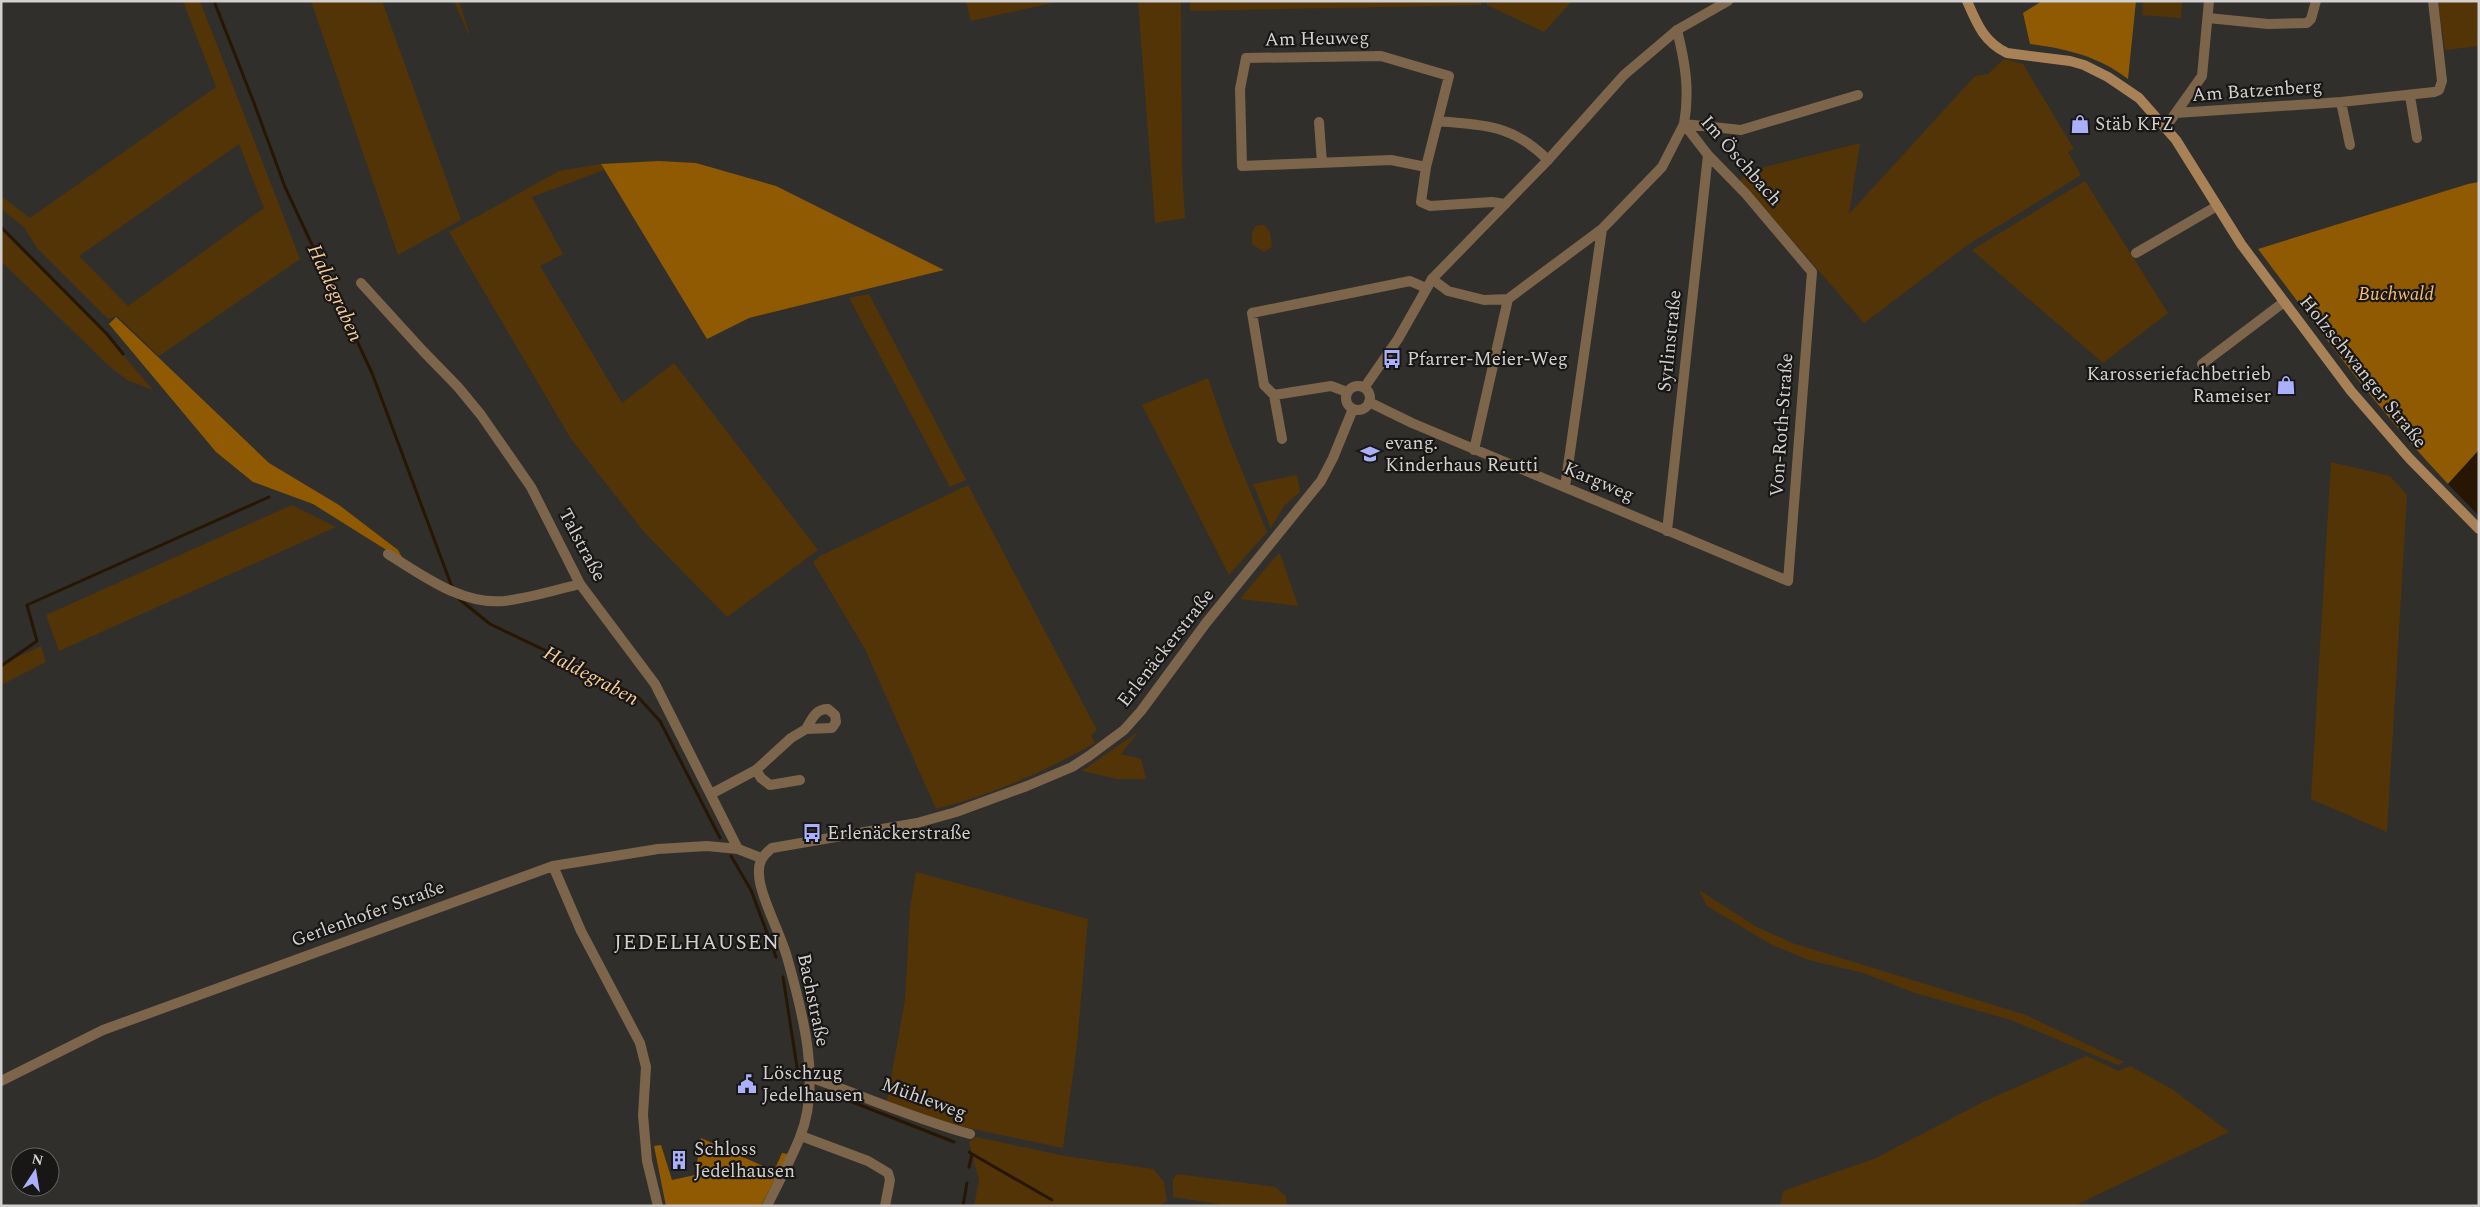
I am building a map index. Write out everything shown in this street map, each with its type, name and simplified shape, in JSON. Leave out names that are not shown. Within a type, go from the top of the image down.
[{"type":"main road","name":"Holzschwanger Straße","points":[[1967,1],[1982,34],[2000,50],[2008,53],[2070,61],[2096,69],[2139,98],[2176,140],[2241,244],[2358,398],[2409,458],[2479,529]]},
{"type":"street","points":[[1364,388],[1398,338],[1432,279],[1548,160],[1624,74],[1677,30],[1728,1]]},
{"type":"street","points":[[2165,128],[2202,76],[2209,1]]},
{"type":"street","points":[[2208,18],[2268,24],[2307,23],[2311,19],[2316,1]]},
{"type":"street","name":"Am Batzenberg","points":[[2176,113],[2340,102],[2434,92],[2442,85],[2433,1]]},
{"type":"street","name":"Im Öschbach","points":[[1677,30],[1686,64],[1688,90],[1684,124],[1812,272]]},
{"type":"street","name":"Am Heuweg","points":[[1426,167],[1391,160],[1242,166],[1240,89],[1246,58],[1381,56],[1449,76],[1426,167],[1421,202],[1430,206],[1492,202],[1505,204]]},
{"type":"street","points":[[1432,279],[1448,291],[1484,300],[1508,299],[1602,228],[1662,167],[1684,124],[1741,130],[1858,95]]},
{"type":"street","points":[[2410,96],[2418,138]]},
{"type":"street","name":"Am Batzenberg","points":[[2340,102],[2350,145]]},
{"type":"street","points":[[1438,121],[1488,126],[1506,130],[1532,144],[1548,160]]},
{"type":"street","points":[[1319,122],[1322,163]]},
{"type":"street","name":"Syrlinstraße","points":[[1667,531],[1708,154]]},
{"type":"street","points":[[2136,253],[2216,206]]},
{"type":"street","points":[[1566,487],[1602,228]]},
{"type":"street","name":"Von-Roth-Straße","points":[[1788,581],[1812,272]]},
{"type":"street","points":[[1282,439],[1274,395],[1264,385],[1252,313],[1410,281],[1426,288]]},
{"type":"street","name":"Talstraße","points":[[361,283],[421,350],[458,387],[481,415],[530,487],[580,584],[655,684],[738,849]]},
{"type":"street","points":[[1474,450],[1508,299]]},
{"type":"street","name":"Holzschwanger Straße","points":[[2202,364],[2284,302]]},
{"type":"street","points":[[1274,395],[1331,386],[1347,392]]},
{"type":"street","points":[[1353,387],[1364,388],[1369,394],[1369,402],[1360,410],[1353,409],[1346,400],[1347,392],[1353,387]]},
{"type":"street","name":"Kargweg","points":[[1369,402],[1474,450],[1788,581]]},
{"type":"street","name":"Erlenäckerstraße","points":[[762,858],[772,848],[917,823],[986,802],[1072,767],[1124,730],[1141,712],[1206,623],[1276,540],[1321,481],[1333,458],[1353,409]]},
{"type":"street","points":[[388,554],[442,588],[482,600],[502,601],[532,597],[580,584]]},
{"type":"street","points":[[712,794],[756,770],[791,738],[806,730]]},
{"type":"street","points":[[756,770],[761,778],[770,785],[800,780]]},
{"type":"street","name":"Gerlenhofer Straße","points":[[1,1081],[103,1030],[553,866],[658,849],[707,846],[738,849],[762,858]]},
{"type":"street","name":"Bachstraße","points":[[762,858],[758,876],[786,955],[798,998],[810,1077],[801,1136],[767,1206]]},
{"type":"street","points":[[553,866],[582,931],[640,1044],[646,1067],[643,1115],[646,1153],[658,1206]]},
{"type":"street","name":"Mühleweg","points":[[810,1077],[934,1124],[970,1134]]},
{"type":"street","points":[[801,1136],[880,1166],[888,1173],[890,1180],[885,1206]]},
{"type":"shaded area","points":[[183,1],[200,1],[300,259],[159,356],[117,316],[108,319],[37,248],[24,227],[1,209],[1,196],[30,218],[216,87]],"holes":[[[239,144],[264,208],[128,306],[79,256]]]},
{"type":"shaded area","points":[[311,1],[382,1],[461,220],[398,255]]},
{"type":"shaded area","points":[[454,1],[459,1],[471,40]]},
{"type":"shaded area","points":[[966,1],[1061,1],[971,21]]},
{"type":"shaded area","points":[[1138,1],[1181,1],[1182,169],[1185,218],[1155,223]]},
{"type":"shaded area","points":[[1190,1],[1481,1],[1481,5],[1190,11]]},
{"type":"shaded area","points":[[1486,1],[1572,1],[1544,32],[1487,5]]},
{"type":"shaded area","points":[[2143,1],[2182,1],[2181,18],[2142,15]]},
{"type":"shaded area","points":[[2438,1],[2479,1],[2479,46],[2445,50]]},
{"type":"shaded area","points":[[2004,59],[2023,64],[2074,149],[2068,152],[2081,175],[1966,246],[1864,323],[1740,180],[1750,171],[1860,143],[1849,214],[1975,76],[1988,74]]},
{"type":"shaded area","points":[[601,164],[604,170],[532,197],[563,254],[540,266],[622,403],[674,363],[818,550],[727,617],[645,533],[571,439],[449,232],[559,171]]},
{"type":"shaded area","points":[[2085,181],[2168,313],[2103,363],[1972,250]]},
{"type":"shaded area","points":[[1264,225],[1270,232],[1272,247],[1264,252],[1252,244],[1252,232],[1256,226]]},
{"type":"shaded area","points":[[1,230],[106,335],[153,390],[127,380],[108,365],[1,261]]},
{"type":"shaded area","points":[[869,294],[966,480],[950,487],[849,298]]},
{"type":"shaded area","points":[[1208,378],[1229,439],[1267,532],[1229,575],[1142,405]]},
{"type":"shaded area","points":[[2479,450],[2479,516],[2448,484]]},
{"type":"shaded area","points":[[2331,462],[2390,476],[2407,495],[2387,832],[2311,799]]},
{"type":"shaded area","points":[[1297,475],[1300,492],[1284,506],[1271,528],[1253,484]]},
{"type":"shaded area","points":[[968,485],[1097,730],[1091,735],[1095,743],[1057,763],[998,789],[936,809],[865,649],[813,562],[820,556]]},
{"type":"shaded area","points":[[292,505],[336,527],[59,651],[46,615]]},
{"type":"shaded area","points":[[1280,553],[1298,606],[1240,599],[1274,558]]},
{"type":"shaded area","points":[[41,646],[46,662],[1,685],[1,665]]},
{"type":"shaded area","points":[[1138,732],[1121,754],[1141,759],[1146,779],[1117,779],[1082,771]]},
{"type":"shaded area","points":[[916,872],[1088,919],[1077,1044],[1063,1148],[936,1121],[887,1101],[905,1000],[910,908]]},
{"type":"shaded area","points":[[1699,890],[1755,926],[1792,943],[2026,1015],[2124,1062],[2118,1065],[2011,1020],[1915,993],[1863,973],[1809,960],[1772,945],[1707,906]]},
{"type":"shaded area","points":[[2087,1056],[2118,1071],[2130,1066],[2172,1089],[2229,1132],[2074,1206],[1780,1206],[1783,1191],[1876,1158],[1985,1101]]},
{"type":"shaded area","points":[[976,1137],[1065,1156],[1153,1169],[1164,1182],[1167,1201],[1158,1206],[974,1206],[979,1180],[969,1142]]},
{"type":"shaded area","points":[[1177,1174],[1275,1187],[1286,1196],[1287,1206],[1230,1206],[1173,1197],[1173,1179]]},
{"type":"green space","points":[[2042,1],[2136,1],[2128,79],[2094,59],[2057,48],[2030,44],[2023,13]]},
{"type":"green space","points":[[659,161],[696,163],[776,186],[944,270],[749,318],[707,339],[601,164]]},
{"type":"green space","name":"Buchwald","points":[[2479,182],[2479,450],[2448,484],[2374,399],[2258,249]]},
{"type":"green space","points":[[116,317],[269,463],[339,505],[398,550],[404,561],[313,504],[253,482],[216,452],[109,324]]},
{"type":"green space","points":[[701,1138],[774,1171],[782,1153],[788,1154],[761,1206],[666,1206],[654,1146],[661,1145],[672,1180],[695,1175]]},
{"type":"waterway","name":"Haldegraben","points":[[214,1],[285,187],[372,373],[452,587]]},
{"type":"waterway","points":[[1,227],[107,334],[123,354]]},
{"type":"waterway","points":[[1,666],[37,641],[27,605],[269,497]]},
{"type":"waterway","name":"Haldegraben","points":[[459,599],[490,624],[609,681],[639,698],[660,721],[720,838]]},
{"type":"waterway","name":"Haldegraben","points":[[731,856],[751,890],[776,957]]},
{"type":"waterway","name":"Haldegraben","points":[[783,977],[797,1067]]},
{"type":"waterway","name":"Haldegraben","points":[[827,1092],[954,1142]]},
{"type":"waterway","name":"Haldegraben","points":[[969,1152],[972,1154],[969,1167]]},
{"type":"waterway","points":[[972,1154],[1052,1200]]},
{"type":"waterway","name":"Haldegraben","points":[[963,1206],[967,1183]]},
{"type":"place","name":"Stäb KFZ","points":[[2080,124]]},
{"type":"place","name":"Pfarrer-Meier-Weg","points":[[1392,359]]},
{"type":"place","name":"Karosseriefachbetrieb Rameiser","points":[[2286,385]]},
{"type":"place","name":"evang. Kinderhaus Reutti","points":[[1370,454]]},
{"type":"place","name":"Erlenäckerstraße","points":[[812,833]]},
{"type":"place","name":"Löschzug Jedelhausen","points":[[747,1084]]},
{"type":"place","name":"Schloss Jedelhausen","points":[[679,1160]]},
{"type":"district","name":"JEDELHAUSEN","points":[[697,943]]}]
